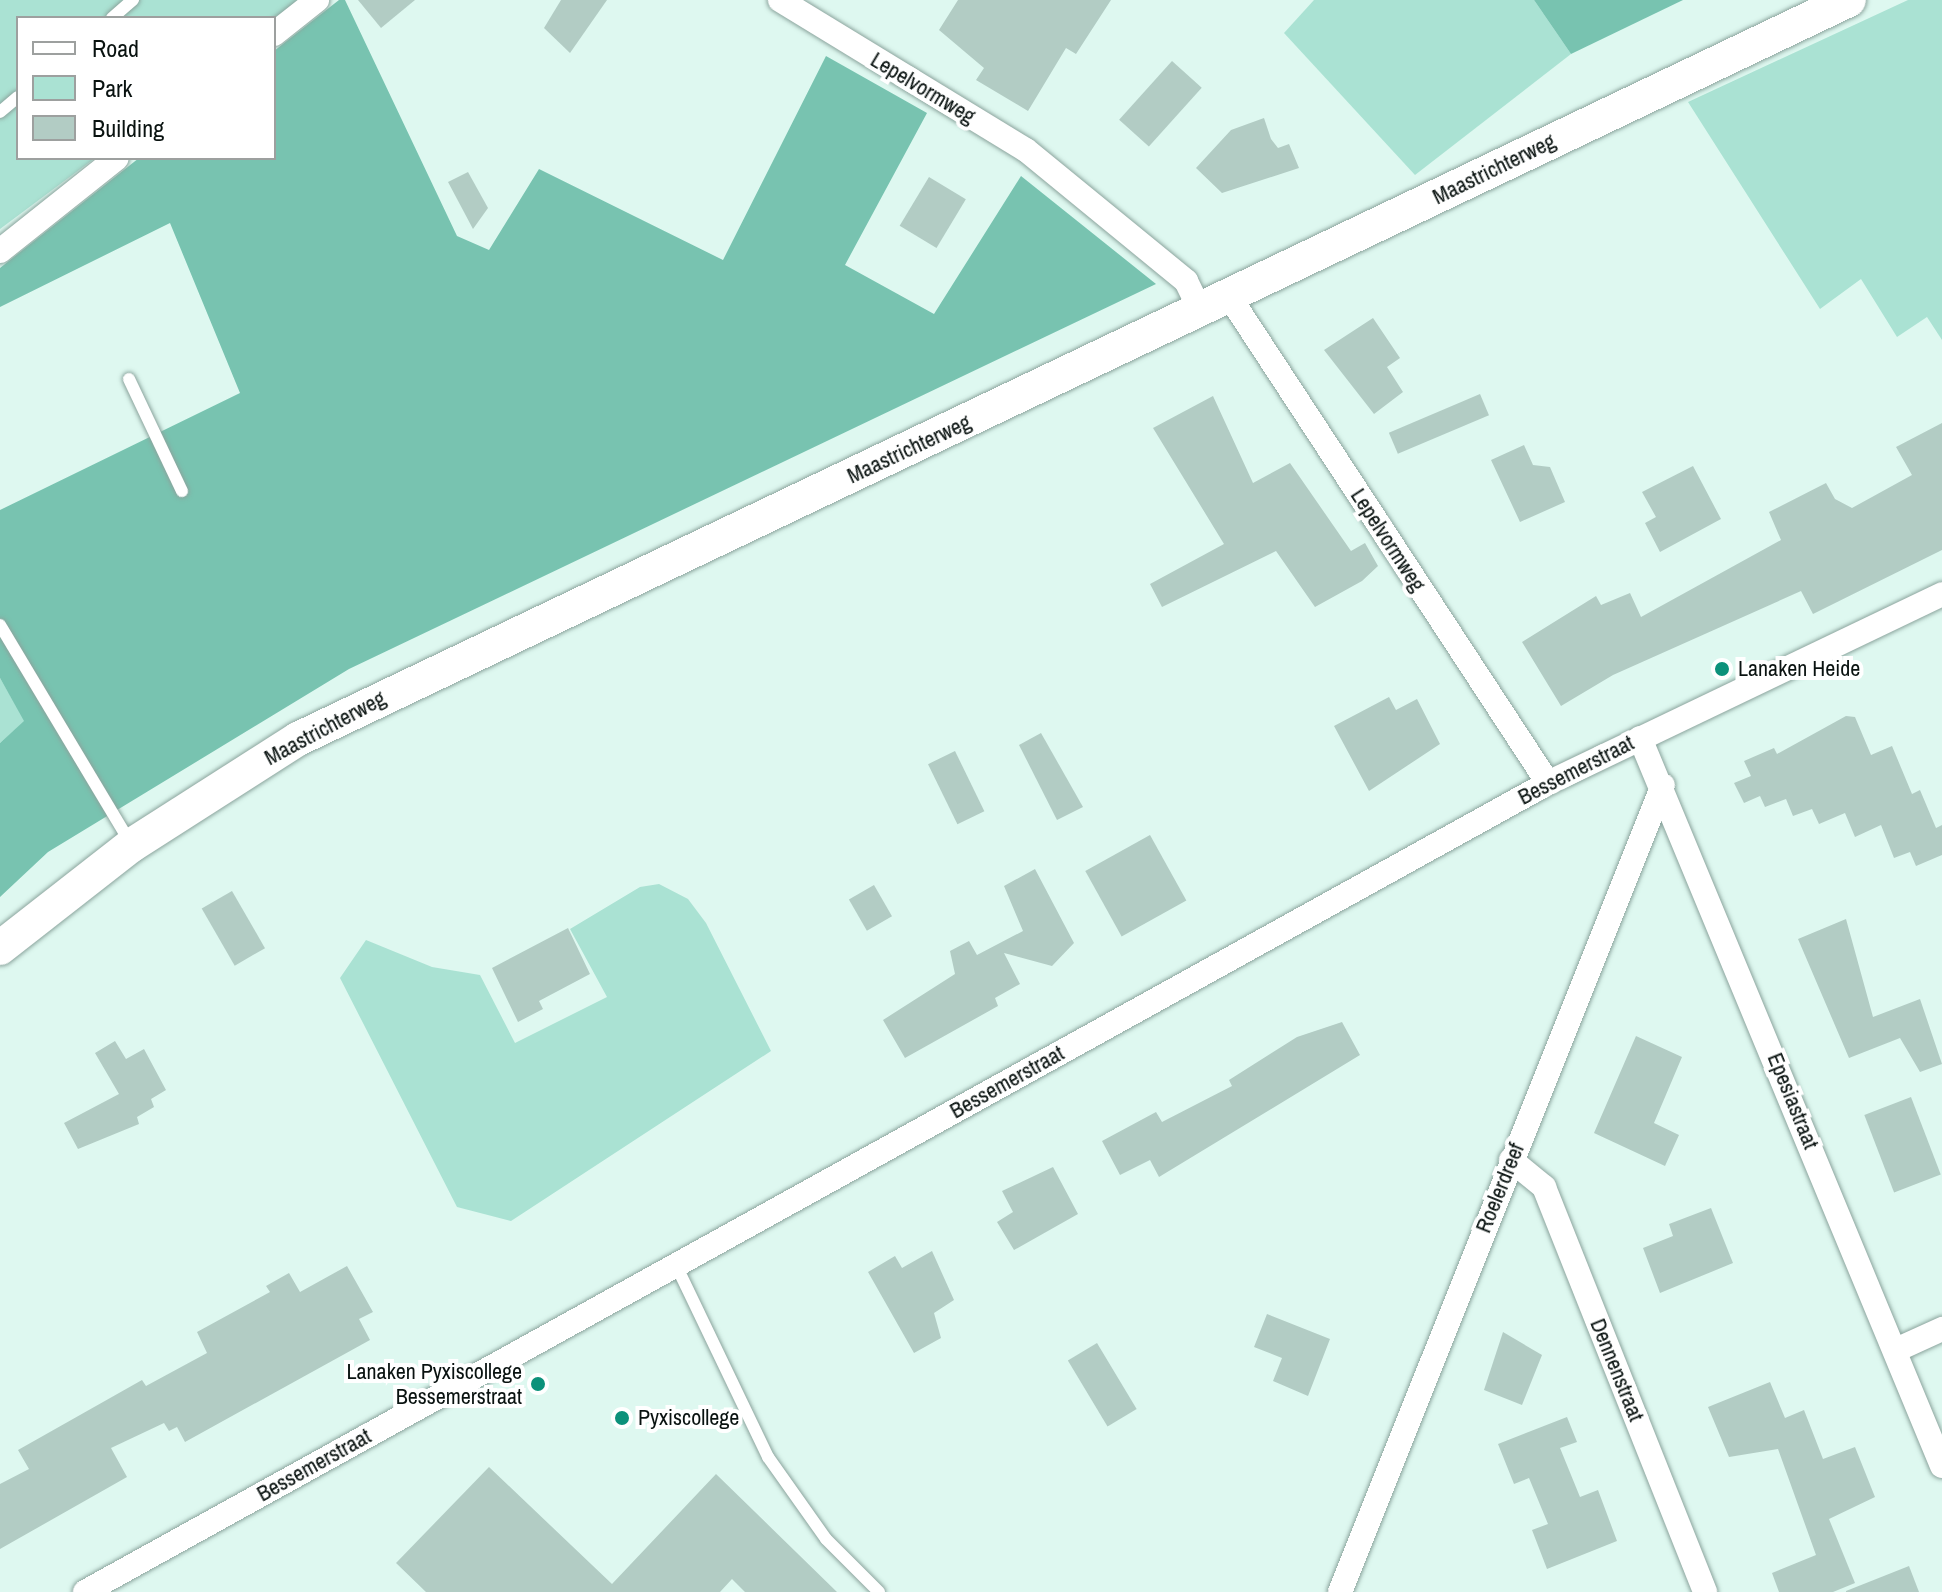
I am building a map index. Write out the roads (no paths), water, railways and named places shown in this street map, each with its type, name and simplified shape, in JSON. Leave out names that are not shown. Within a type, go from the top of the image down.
[{"type":"main road","name":"Maastrichterweg","points":[[0,948],[132,845],[298,739],[1849,0]]},
{"type":"street","points":[[276,32],[317,0]]},
{"type":"street","name":"Lepelvormweg","points":[[780,0],[1026,150],[1215,303],[1548,783]]},
{"type":"street","points":[[0,251],[114,160]]},
{"type":"street","name":"Bessemerstraat","points":[[85,1592],[1548,783],[1942,594]]},
{"type":"street","name":"Epesiastraat","points":[[1640,738],[1663,785],[1942,1466]]},
{"type":"street","name":"Roelerdreef","points":[[1340,1592],[1663,785]]},
{"type":"street","name":"Dennenstraat","points":[[1511,1160],[1544,1187],[1705,1592]]},
{"type":"street","points":[[1896,1350],[1942,1329]]},
{"type":"lane","points":[[114,16],[133,0]]},
{"type":"lane","points":[[0,112],[16,99]]},
{"type":"lane","points":[[129,379],[182,491]]},
{"type":"lane","points":[[0,625],[132,845]]},
{"type":"lane","points":[[676,1265],[768,1457],[826,1539],[879,1592]]},
{"type":"place","name":"Lanaken Heide","points":[[1722,669]]},
{"type":"place","name":"Lanaken Pyxiscollege Bessemerstraat","points":[[538,1384]]},
{"type":"place","name":"Pyxiscollege","points":[[622,1418]]}]
